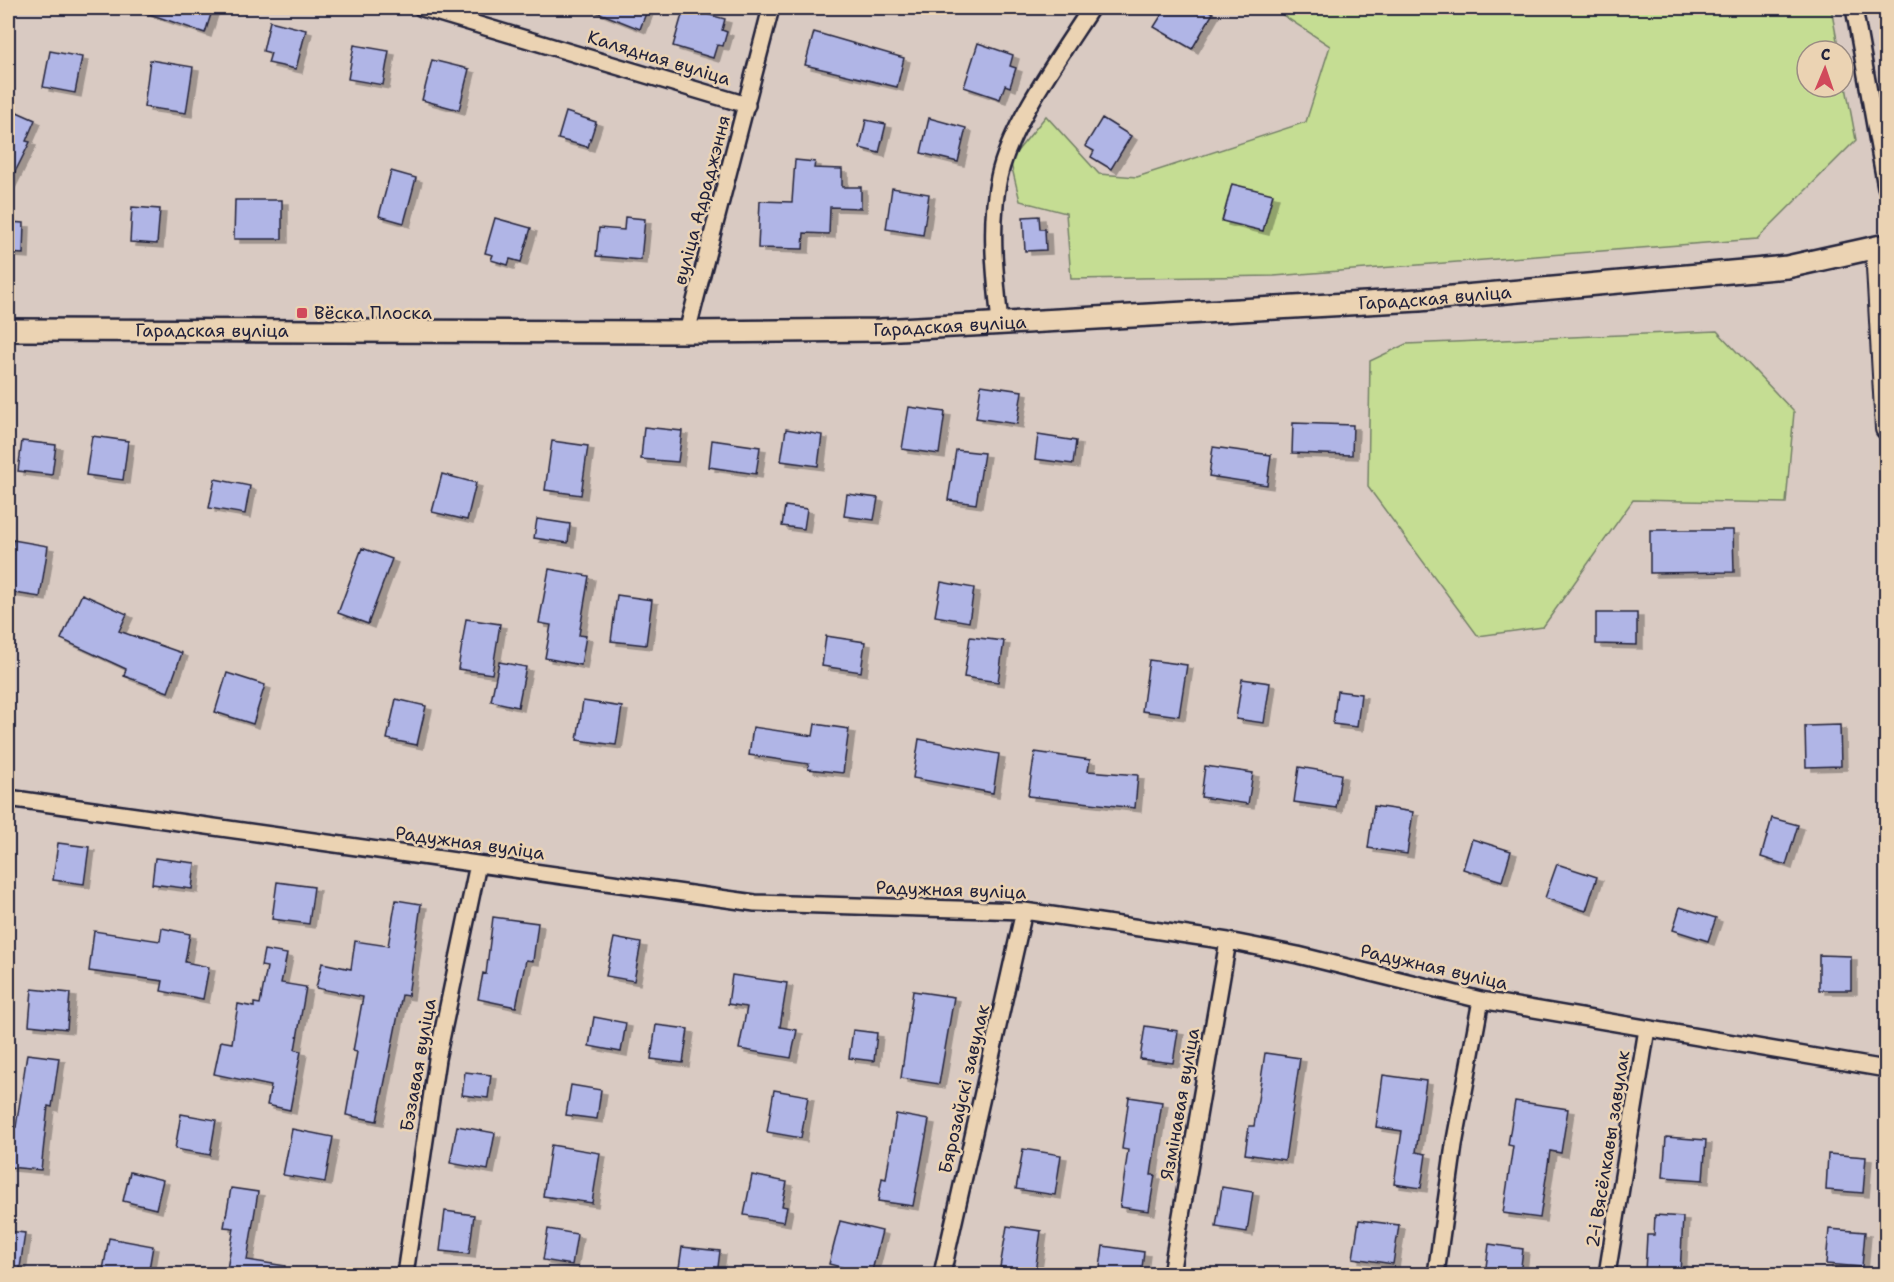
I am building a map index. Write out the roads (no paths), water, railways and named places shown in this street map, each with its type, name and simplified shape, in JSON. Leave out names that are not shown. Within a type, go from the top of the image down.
[{"type":"main road","name":"Гарадская вуліца","points":[[8,330],[687,332],[881,330],[1419,300],[1787,267],[1881,247]]},
{"type":"street","name":"Калядная вуліца","points":[[422,8],[469,14],[747,105]]},
{"type":"street","name":"вуліца Адраджэння","points":[[687,332],[771,8]]},
{"type":"street","points":[[1000,323],[993,236],[999,175],[1018,127],[1091,8]]},
{"type":"street","points":[[1854,8],[1887,187]]},
{"type":"street","points":[[1881,247],[1887,429]]},
{"type":"street","name":"Радужная вуліца","points":[[8,798],[754,903],[1024,911],[1228,941],[1298,955],[1482,1000],[1887,1069]]},
{"type":"street","name":"Бэзавая вуліца","points":[[405,1275],[437,1059],[478,864]]},
{"type":"street","name":"Бярозаўскі завулак","points":[[942,1275],[1024,911]]},
{"type":"street","name":"Язмінавая вуліца","points":[[1171,1275],[1228,941]]},
{"type":"street","points":[[1436,1275],[1454,1144],[1482,1000]]},
{"type":"street","name":"2-і Вясёлкавы завулак","points":[[1607,1275],[1647,1029]]},
{"type":"place","name":"Вёска Плоска","points":[[302,313]]}]
